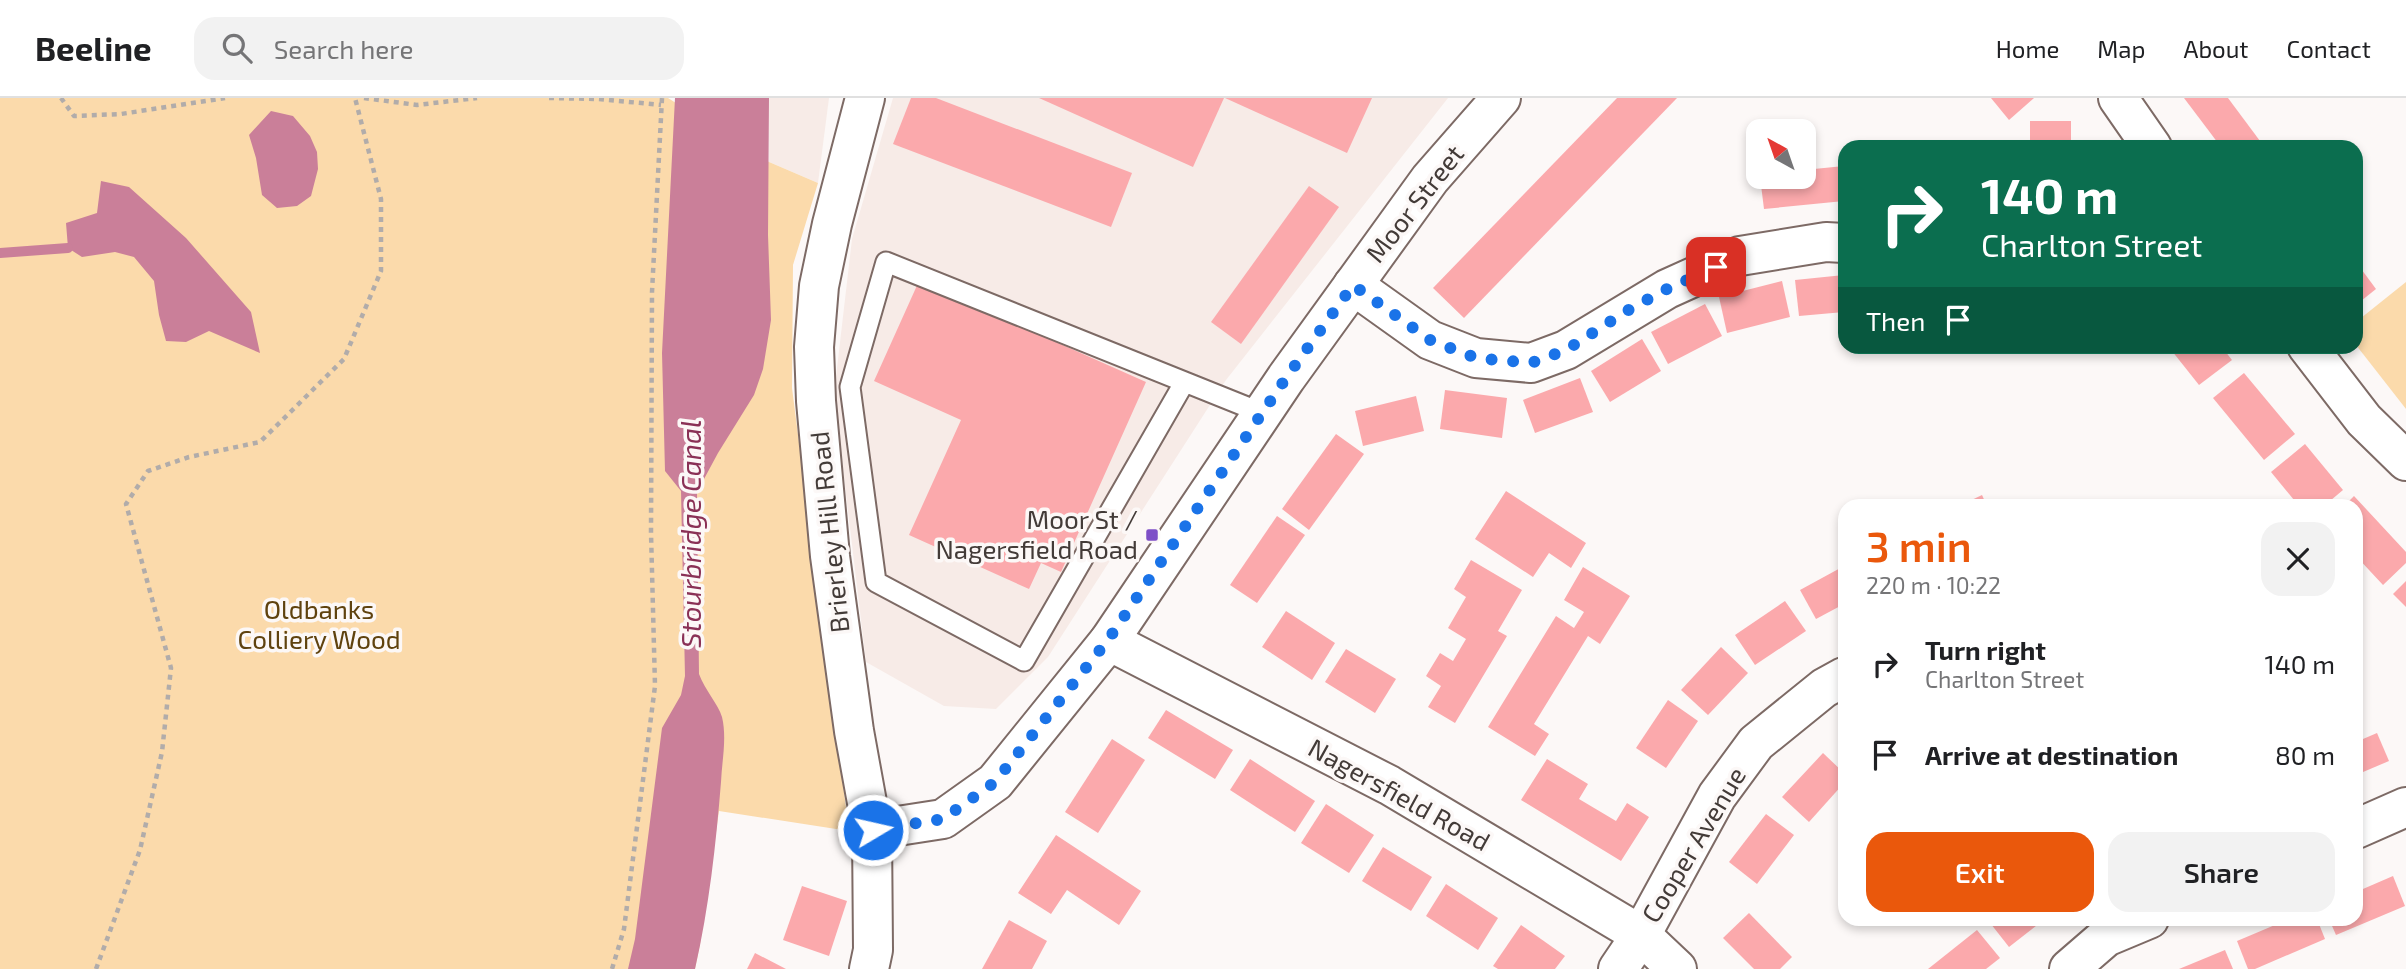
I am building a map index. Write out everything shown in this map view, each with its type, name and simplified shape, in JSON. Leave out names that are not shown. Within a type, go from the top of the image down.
[{"type":"street","name":"Brierley Hill Road","points":[[865,98],[832,224],[819,286],[814,347],[816,401],[830,556],[854,731],[873,830],[873,950],[869,969]]},
{"type":"street","name":"Moor Street","points":[[873,830],[943,819],[995,782],[1108,640],[1262,413],[1430,179],[1501,98]]},
{"type":"street","points":[[2118,98],[2147,140]]},
{"type":"street","points":[[1353,285],[1430,340],[1476,358],[1531,363],[1566,350],[1667,289],[1740,256],[1826,242],[1838,243]]},
{"type":"street","points":[[2313,354],[2364,420],[2406,461]]},
{"type":"street","name":"Nagersfield Road","points":[[1108,640],[1389,785],[1641,935],[1678,969]]},
{"type":"street","name":"Cooper Avenue","points":[[1618,969],[1641,935],[1717,796],[1756,743],[1824,688],[1838,680]]},
{"type":"street","points":[[2363,826],[2406,807]]},
{"type":"street","points":[[2069,969],[2106,937],[2132,926]]},
{"type":"lane","points":[[1184,383],[1024,661],[876,582],[850,387],[886,262],[1262,413]]},
{"type":"path","points":[[61,98],[74,116],[121,114],[225,98]]},
{"type":"path","points":[[96,969],[140,850],[163,752],[171,668],[126,504],[148,471],[189,457],[260,442],[344,359],[380,271],[382,198],[355,98]]},
{"type":"path","points":[[364,98],[417,106],[477,98]]},
{"type":"path","points":[[549,98],[599,99],[661,106]]},
{"type":"path","points":[[612,969],[624,929],[655,686],[651,533],[652,292],[662,98]]},
{"type":"shaded area","points":[[769,98],[829,98],[818,183],[769,162]]},
{"type":"shaded area","points":[[893,98],[1448,98],[1226,380],[1048,657],[996,709],[944,706],[866,662],[834,394],[852,239]]},
{"type":"green space","name":"Oldbanks Colliery Wood","points":[[0,98],[668,98],[769,162],[818,183],[793,265],[792,388],[849,831],[719,811],[695,969],[0,969]]},
{"type":"green space","points":[[2406,282],[2406,409],[2363,354],[2363,316]]},
{"type":"water","name":"Stourbridge Canal","points":[[675,98],[769,98],[768,235],[771,320],[763,369],[754,395],[697,492],[699,674],[722,717],[724,741],[711,876],[695,969],[628,969],[635,939],[662,728],[681,695],[685,676],[681,491],[665,471],[662,353]]},
{"type":"water","points":[[271,111],[293,116],[310,136],[317,152],[318,169],[311,196],[297,206],[277,208],[262,195],[249,135]]},
{"type":"water","points":[[101,181],[129,187],[186,238],[251,312],[260,353],[209,331],[186,342],[166,341],[154,281],[134,257],[115,252],[82,257],[68,248],[66,223],[97,213]]},
{"type":"building","points":[[911,98],[936,98],[1132,173],[1111,227],[893,144]]},
{"type":"building","points":[[1039,98],[1224,98],[1193,167]]},
{"type":"building","points":[[1225,98],[1372,98],[1347,153]]},
{"type":"building","points":[[1617,98],[1677,98],[1464,318],[1433,288]]},
{"type":"building","points":[[1991,98],[2034,98],[2009,120]]},
{"type":"building","points":[[2184,98],[2228,98],[2259,140],[2216,140]]},
{"type":"building","points":[[2030,121],[2071,121],[2071,140],[2030,140]]},
{"type":"building","points":[[1838,167],[1838,202],[1764,209],[1762,189],[1816,189],[1816,169]]},
{"type":"building","points":[[1309,186],[1339,207],[1241,344],[1211,322]]},
{"type":"building","points":[[2363,271],[2376,289],[2363,299]]},
{"type":"building","points":[[1838,276],[1838,313],[1799,316],[1795,280]]},
{"type":"building","points":[[919,281],[1146,382],[1061,572],[1041,563],[1029,589],[909,535],[961,420],[874,381]]},
{"type":"building","points":[[1782,281],[1790,317],[1727,333],[1719,297]]},
{"type":"building","points":[[1705,304],[1722,336],[1668,364],[1651,332]]},
{"type":"building","points":[[1642,339],[1661,371],[1610,402],[1591,371]]},
{"type":"building","points":[[2174,354],[2227,354],[2232,360],[2199,385]]},
{"type":"building","points":[[2244,373],[2295,434],[2264,460],[2213,398]]},
{"type":"building","points":[[1580,378],[1593,412],[1535,433],[1523,400]]},
{"type":"building","points":[[1445,390],[1507,398],[1502,438],[1440,429]]},
{"type":"building","points":[[1416,396],[1424,431],[1363,446],[1355,411]]},
{"type":"building","points":[[1336,434],[1364,454],[1309,530],[1282,509]]},
{"type":"building","points":[[2305,444],[2343,490],[2332,499],[2293,499],[2271,472]]},
{"type":"building","points":[[1506,491],[1586,543],[1571,568],[1549,553],[1533,577],[1475,539]]},
{"type":"building","points":[[2363,506],[2406,552],[2406,563],[2383,585],[2363,564]]},
{"type":"building","points":[[1277,516],[1305,535],[1257,603],[1230,585]]},
{"type":"building","points":[[1471,560],[1522,590],[1498,631],[1507,636],[1455,723],[1428,707],[1441,686],[1426,676],[1440,653],[1453,661],[1466,639],[1448,628],[1466,597],[1454,589]]},
{"type":"building","points":[[1583,567],[1630,596],[1600,644],[1588,636],[1534,724],[1549,734],[1535,756],[1488,727],[1556,616],[1574,628],[1584,612],[1564,600]]},
{"type":"building","points":[[1838,569],[1838,607],[1816,619],[1800,590]]},
{"type":"building","points":[[2406,581],[2406,607],[2393,594]]},
{"type":"building","points":[[1785,601],[1806,631],[1755,665],[1735,635]]},
{"type":"building","points":[[1286,611],[1335,643],[1312,680],[1262,647]]},
{"type":"building","points":[[1721,647],[1748,673],[1708,715],[1681,690]]},
{"type":"building","points":[[1346,649],[1396,679],[1375,713],[1325,682]]},
{"type":"building","points":[[1668,700],[1698,721],[1666,768],[1636,748]]},
{"type":"building","points":[[1166,710],[1233,750],[1215,779],[1148,738]]},
{"type":"building","points":[[2377,733],[2389,761],[2363,772],[2363,739]]},
{"type":"building","points":[[1112,739],[1145,760],[1098,833],[1065,812]]},
{"type":"building","points":[[1823,753],[1838,767],[1838,790],[1809,822],[1782,797]]},
{"type":"building","points":[[1250,759],[1315,801],[1295,832],[1230,790]]},
{"type":"building","points":[[1547,759],[1588,784],[1579,799],[1616,821],[1627,803],[1649,817],[1621,861],[1521,800]]},
{"type":"building","points":[[1326,804],[1374,835],[1349,873],[1301,843]]},
{"type":"building","points":[[1766,814],[1794,835],[1757,884],[1729,862]]},
{"type":"building","points":[[1056,835],[1141,891],[1119,925],[1067,890],[1051,914],[1018,893]]},
{"type":"building","points":[[1383,847],[1432,877],[1411,911],[1362,881]]},
{"type":"building","points":[[2393,876],[2405,906],[2363,924],[2363,889]]},
{"type":"building","points":[[1446,884],[1498,918],[1478,950],[1426,916]]},
{"type":"building","points":[[802,886],[847,901],[829,956],[783,940]]},
{"type":"building","points":[[1749,913],[1792,957],[1780,969],[1754,969],[1723,938]]},
{"type":"building","points":[[1009,920],[1047,941],[1032,969],[982,969]]},
{"type":"building","points":[[1521,925],[1565,956],[1555,969],[1498,969],[1493,966]]},
{"type":"building","points":[[1992,926],[2036,926],[2009,947]]},
{"type":"building","points":[[2272,926],[2320,926],[2325,939],[2255,969],[2248,969],[2237,941]]},
{"type":"building","points":[[2332,926],[2357,926],[2336,935]]},
{"type":"building","points":[[1977,930],[2000,958],[1986,969],[1928,969]]},
{"type":"building","points":[[2225,950],[2233,969],[2179,969]]},
{"type":"building","points":[[755,953],[786,969],[747,969]]},
{"type":"waterway","points":[[0,253],[68,248]]},
{"type":"place","name":"Moor St / Nagersfield Road","points":[[1152,535]]},
{"type":"route","points":[[873,830],[943,819],[995,782],[1108,640],[1286,378],[1353,285],[1430,340],[1476,358],[1531,363],[1566,350],[1630,309],[1716,267]]}]
